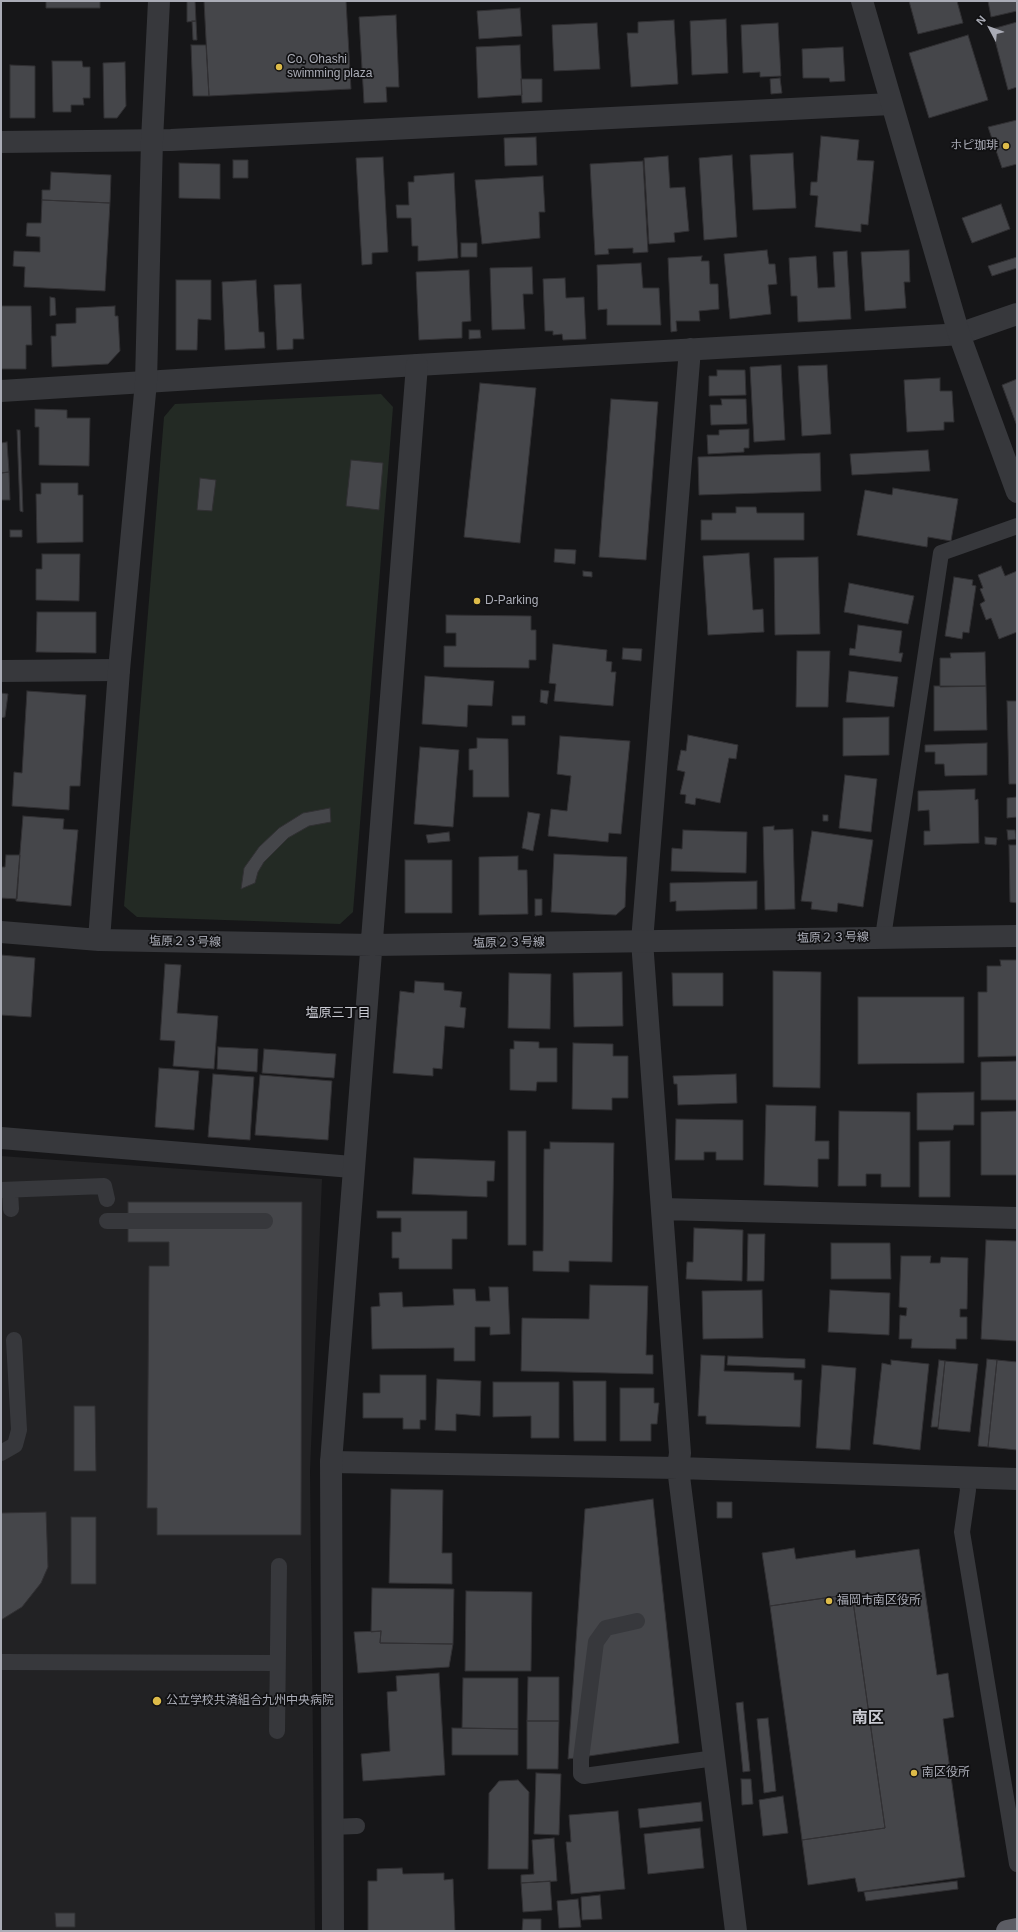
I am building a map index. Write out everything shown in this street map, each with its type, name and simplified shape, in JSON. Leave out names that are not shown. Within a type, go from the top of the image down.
[{"type":"highway","points":[[1007,1931],[1017,1929]]},
{"type":"street","points":[[100,940],[119,670],[146,382],[152,140],[159,1]]},
{"type":"street","points":[[862,1],[959,334],[1017,492]]},
{"type":"street","points":[[1,142],[152,140],[891,104]]},
{"type":"street","points":[[1,391],[417,364],[959,334],[1017,314]]},
{"type":"street","points":[[690,349],[642,941],[680,1453],[678,1468],[736,1931]]},
{"type":"street","points":[[333,1931],[331,1462],[352,1168],[372,945],[417,364]]},
{"type":"street","points":[[1,671],[119,670]]},
{"type":"street","name":"塩原２３号線","points":[[1,932],[100,940],[372,945],[1017,936]]},
{"type":"street","points":[[1,1138],[352,1168]]},
{"type":"street","points":[[662,1209],[1017,1218]]},
{"type":"street","points":[[331,1462],[678,1468],[1017,1479]]},
{"type":"lane","points":[[883,937],[941,553],[1017,526]]},
{"type":"lane","points":[[11,1209],[6,1190],[104,1186],[107,1199]]},
{"type":"lane","points":[[107,1221],[265,1221]]},
{"type":"lane","points":[[1,1453],[15,1445],[19,1430],[7,1357],[14,1340]]},
{"type":"lane","points":[[966,1478],[968,1490],[962,1532],[1017,1864]]},
{"type":"lane","points":[[277,1731],[278,1566]]},
{"type":"lane","points":[[637,1621],[606,1628],[596,1642],[581,1759],[581,1774],[584,1776],[714,1758]]},
{"type":"lane","points":[[1,1662],[277,1663]]},
{"type":"lane","points":[[332,1827],[357,1826]]},
{"type":"shaded area","points":[[381,394],[393,407],[353,912],[340,924],[137,917],[124,906],[164,417],[175,404]]},
{"type":"shaded area","name":"公立学校共済組合九州中央病院","points":[[1,1156],[322,1179],[310,1471],[315,1931],[1,1931]]},
{"type":"building","points":[[46,1],[100,1],[100,8],[46,8]]},
{"type":"building","points":[[187,1],[195,1],[196,21],[187,22]]},
{"type":"building","name":"Co. Ohashi swimming plaza","points":[[204,1],[346,1],[351,89],[209,96]]},
{"type":"building","points":[[909,1],[957,1],[963,23],[918,34]]},
{"type":"building","points":[[988,1],[1017,1],[1017,11],[991,17]]},
{"type":"building","points":[[520,8],[522,36],[479,39],[477,11]]},
{"type":"building","points":[[396,15],[399,87],[386,87],[387,102],[364,103],[359,17]]},
{"type":"building","points":[[726,19],[728,73],[692,75],[690,21]]},
{"type":"building","points":[[674,20],[678,84],[631,87],[627,33],[638,33],[638,22]]},
{"type":"building","points":[[192,21],[196,21],[197,40],[193,40]]},
{"type":"building","points":[[1017,22],[1017,87],[1008,90],[992,29]]},
{"type":"building","points":[[597,23],[600,69],[554,71],[552,25]]},
{"type":"building","points":[[778,23],[781,76],[760,77],[760,72],[743,73],[741,25]]},
{"type":"building","points":[[968,35],[988,100],[929,118],[909,53]]},
{"type":"building","points":[[191,45],[206,45],[209,96],[193,96]]},
{"type":"building","points":[[520,45],[522,95],[478,98],[476,47]]},
{"type":"building","points":[[843,47],[845,81],[830,82],[829,78],[803,78],[802,49]]},
{"type":"building","points":[[52,61],[82,61],[83,67],[90,67],[90,98],[83,98],[84,105],[71,105],[71,112],[53,112]]},
{"type":"building","points":[[125,62],[126,106],[117,118],[104,118],[103,63]]},
{"type":"building","points":[[10,65],[35,66],[35,118],[10,118]]},
{"type":"building","points":[[780,78],[782,93],[771,94],[770,79]]},
{"type":"building","points":[[521,79],[542,79],[542,102],[522,103]]},
{"type":"building","name":"ホピ珈琲","points":[[1017,120],[1017,164],[1002,168],[988,127]]},
{"type":"building","points":[[821,136],[859,140],[857,160],[874,161],[868,225],[861,224],[861,232],[815,227],[818,196],[810,195],[811,182],[817,182]]},
{"type":"building","points":[[536,137],[537,165],[505,166],[504,138]]},
{"type":"building","points":[[793,153],[796,208],[753,210],[750,155]]},
{"type":"building","points":[[732,155],[737,237],[704,240],[699,158]]},
{"type":"building","points":[[668,156],[670,188],[685,187],[689,231],[674,233],[675,242],[649,244],[644,158]]},
{"type":"building","points":[[383,157],[388,252],[372,253],[372,264],[362,265],[356,158]]},
{"type":"building","points":[[233,160],[248,160],[248,178],[233,178]]},
{"type":"building","points":[[643,161],[648,252],[633,253],[633,248],[608,249],[609,254],[595,255],[590,164]]},
{"type":"building","points":[[179,163],[220,164],[220,199],[179,198]]},
{"type":"building","points":[[51,172],[111,175],[110,203],[42,200],[42,190],[50,190]]},
{"type":"building","points":[[454,173],[458,258],[418,261],[418,246],[412,246],[411,218],[397,218],[396,205],[409,205],[408,182],[414,182],[414,176]]},
{"type":"building","points":[[543,176],[545,212],[539,212],[540,238],[482,244],[475,180]]},
{"type":"building","points":[[42,200],[110,203],[105,291],[24,287],[25,267],[13,266],[14,251],[40,252],[40,237],[26,236],[27,223],[41,223]]},
{"type":"building","points":[[1001,204],[1010,229],[972,243],[962,218]]},
{"type":"building","points":[[461,243],[477,243],[477,257],[461,257]]},
{"type":"building","points":[[767,250],[769,264],[775,264],[777,284],[768,285],[771,314],[730,319],[724,254]]},
{"type":"building","points":[[909,250],[910,282],[904,282],[906,308],[865,311],[861,252]]},
{"type":"building","points":[[847,251],[851,319],[798,322],[797,296],[791,296],[789,258],[816,256],[818,288],[835,287],[833,252]]},
{"type":"building","points":[[702,256],[701,261],[709,261],[710,284],[718,284],[719,309],[699,311],[700,321],[676,321],[677,331],[671,332],[668,258]]},
{"type":"building","points":[[1017,257],[1017,268],[992,276],[988,266]]},
{"type":"building","points":[[641,263],[643,288],[659,288],[661,325],[607,325],[607,309],[598,310],[597,265]]},
{"type":"building","points":[[532,267],[533,294],[523,294],[525,329],[492,330],[490,268]]},
{"type":"building","points":[[469,270],[471,321],[462,322],[462,338],[419,340],[416,272]]},
{"type":"building","points":[[565,278],[566,298],[584,297],[586,339],[563,340],[562,334],[553,335],[553,331],[545,331],[543,279]]},
{"type":"building","points":[[176,280],[211,280],[211,320],[198,319],[197,350],[176,350]]},
{"type":"building","points":[[256,280],[259,332],[264,332],[265,348],[225,350],[222,282]]},
{"type":"building","points":[[301,284],[304,339],[293,339],[293,349],[277,350],[274,285]]},
{"type":"building","points":[[50,297],[55,298],[56,315],[50,316]]},
{"type":"building","points":[[1,306],[31,306],[32,345],[26,345],[26,369],[1,369]]},
{"type":"building","points":[[115,306],[115,316],[118,316],[120,351],[108,364],[52,367],[51,336],[56,336],[56,324],[76,323],[76,308]]},
{"type":"building","points":[[469,330],[480,330],[481,338],[469,339]]},
{"type":"building","points":[[781,365],[785,440],[754,442],[750,367]]},
{"type":"building","points":[[827,365],[831,434],[802,436],[798,366]]},
{"type":"building","points":[[717,370],[745,370],[746,395],[709,396],[709,376],[717,376]]},
{"type":"building","points":[[940,378],[940,391],[952,391],[954,422],[944,422],[944,430],[907,432],[904,380]]},
{"type":"building","points":[[1017,379],[1017,426],[1002,385]]},
{"type":"building","points":[[480,383],[536,388],[520,543],[464,537]]},
{"type":"building","points":[[611,399],[658,402],[646,560],[599,557]]},
{"type":"building","points":[[721,399],[746,399],[747,424],[711,425],[710,405],[722,405]]},
{"type":"building","points":[[35,409],[67,410],[67,418],[90,418],[89,466],[39,465],[39,427],[35,427]]},
{"type":"building","points":[[749,429],[749,448],[744,448],[744,452],[708,454],[707,435],[719,435],[719,430]]},
{"type":"building","points":[[17,430],[20,430],[23,512],[20,511]]},
{"type":"building","points":[[7,442],[9,472],[1,473],[1,443]]},
{"type":"building","points":[[928,450],[930,471],[852,475],[850,454]]},
{"type":"building","points":[[820,453],[821,491],[699,495],[698,457]]},
{"type":"building","points":[[351,460],[383,463],[379,510],[346,506]]},
{"type":"building","points":[[9,472],[10,500],[1,500],[1,473]]},
{"type":"building","points":[[200,478],[216,480],[212,511],[197,510]]},
{"type":"building","points":[[41,483],[78,483],[78,495],[83,495],[83,542],[37,543],[36,494],[41,494]]},
{"type":"building","points":[[893,488],[958,499],[951,541],[928,537],[927,547],[857,535],[865,490],[892,495]]},
{"type":"building","points":[[736,507],[756,507],[757,513],[804,513],[804,540],[701,540],[701,520],[712,520],[712,513],[736,513]]},
{"type":"building","points":[[10,530],[22,530],[22,537],[10,537]]},
{"type":"building","points":[[555,549],[576,550],[575,564],[554,562]]},
{"type":"building","points":[[749,553],[753,610],[763,609],[764,632],[708,635],[703,556]]},
{"type":"building","points":[[42,554],[80,554],[79,601],[36,600],[36,569],[42,569]]},
{"type":"building","points":[[818,557],[820,634],[775,635],[774,558]]},
{"type":"building","points":[[1001,566],[1005,576],[1017,571],[1017,632],[999,639],[991,618],[986,620],[980,604],[985,601],[980,589],[983,588],[978,575]]},
{"type":"building","points":[[583,571],[592,572],[592,577],[583,576]]},
{"type":"building","points":[[954,577],[973,580],[972,585],[976,586],[969,633],[963,632],[962,639],[945,636]]},
{"type":"building","points":[[849,583],[914,596],[908,624],[844,612]]},
{"type":"building","points":[[37,612],[96,612],[96,653],[36,652]]},
{"type":"building","points":[[446,615],[531,616],[531,630],[536,630],[536,660],[529,660],[529,668],[444,667],[444,646],[456,646],[456,633],[446,633]]},
{"type":"building","points":[[858,625],[902,631],[899,653],[903,653],[901,662],[849,655],[850,648],[855,649]]},
{"type":"building","points":[[553,644],[607,650],[606,661],[612,662],[611,672],[616,672],[613,706],[554,701],[556,684],[549,683]]},
{"type":"building","points":[[623,648],[642,649],[641,661],[622,659]]},
{"type":"building","points":[[797,651],[830,651],[828,707],[796,707]]},
{"type":"building","points":[[985,652],[986,686],[940,687],[940,658],[951,658],[950,653]]},
{"type":"building","points":[[849,671],[898,677],[894,707],[846,702]]},
{"type":"building","points":[[425,676],[494,681],[492,706],[468,705],[467,727],[422,724]]},
{"type":"building","points":[[934,686],[986,686],[987,730],[934,731]]},
{"type":"building","points":[[541,690],[549,691],[547,704],[540,702]]},
{"type":"building","points":[[27,691],[86,695],[80,786],[70,786],[69,810],[12,806],[14,772],[22,773]]},
{"type":"building","points":[[1,693],[8,694],[5,717],[1,718]]},
{"type":"building","points":[[1007,701],[1017,701],[1017,784],[1009,784]]},
{"type":"building","points":[[512,716],[525,716],[525,725],[512,725]]},
{"type":"building","points":[[889,717],[889,755],[843,756],[843,718]]},
{"type":"building","points":[[688,735],[738,745],[736,759],[729,758],[720,803],[696,798],[695,805],[685,803],[686,795],[680,794],[685,772],[677,770],[681,750],[686,751]]},
{"type":"building","points":[[560,736],[630,741],[621,834],[609,833],[608,842],[548,836],[551,809],[567,811],[571,776],[557,774]]},
{"type":"building","points":[[477,738],[508,739],[509,797],[473,797],[473,770],[469,770],[469,749],[477,748]]},
{"type":"building","points":[[987,743],[987,775],[945,776],[944,764],[935,764],[935,752],[925,752],[925,745]]},
{"type":"building","points":[[420,747],[459,750],[453,827],[414,824]]},
{"type":"building","points":[[845,775],[877,779],[871,832],[839,828]]},
{"type":"building","points":[[975,789],[975,800],[978,799],[979,843],[924,845],[924,831],[930,831],[929,810],[918,811],[918,791]]},
{"type":"building","points":[[1017,797],[1017,817],[1007,818],[1007,798]]},
{"type":"building","points":[[330,808],[331,822],[309,826],[288,838],[264,862],[258,872],[255,883],[241,889],[244,868],[259,847],[279,828],[303,813]]},
{"type":"building","points":[[528,812],[540,814],[533,851],[522,848]]},
{"type":"building","points":[[823,815],[828,815],[828,821],[823,821]]},
{"type":"building","points":[[23,816],[64,819],[63,829],[78,830],[71,906],[16,901]]},
{"type":"building","points":[[774,826],[774,830],[793,829],[795,909],[765,910],[763,827]]},
{"type":"building","points":[[683,830],[747,832],[746,873],[671,871],[672,848],[682,849]]},
{"type":"building","points":[[1007,830],[1015,830],[1016,839],[1008,840]]},
{"type":"building","points":[[812,831],[873,840],[863,907],[838,903],[837,912],[811,909],[812,902],[801,901]]},
{"type":"building","points":[[449,832],[450,841],[428,843],[426,835]]},
{"type":"building","points":[[985,837],[997,838],[996,845],[985,844]]},
{"type":"building","points":[[1009,845],[1017,845],[1017,903],[1010,902]]},
{"type":"building","points":[[554,854],[627,857],[625,907],[616,915],[551,912]]},
{"type":"building","points":[[6,855],[20,855],[17,899],[1,898],[1,867],[5,867]]},
{"type":"building","points":[[518,856],[518,870],[527,870],[528,914],[479,915],[479,857]]},
{"type":"building","points":[[405,860],[452,860],[452,913],[405,913]]},
{"type":"building","points":[[757,881],[757,909],[676,911],[676,901],[670,902],[670,883]]},
{"type":"building","points":[[535,899],[542,899],[542,915],[535,916]]},
{"type":"building","points":[[1,955],[35,958],[31,1017],[1,1015]]},
{"type":"building","points":[[1000,960],[1017,960],[1017,1056],[978,1057],[978,992],[987,992],[987,966],[1001,966]]},
{"type":"building","points":[[165,964],[181,965],[177,1013],[218,1016],[214,1069],[173,1066],[175,1041],[160,1040]]},
{"type":"building","points":[[773,971],[821,972],[820,1088],[773,1087]]},
{"type":"building","points":[[622,972],[623,1026],[574,1027],[573,973]]},
{"type":"building","points":[[509,973],[551,974],[550,1029],[508,1028]]},
{"type":"building","points":[[672,973],[723,973],[723,1006],[673,1006]]},
{"type":"building","points":[[415,981],[444,983],[444,990],[462,992],[460,1007],[466,1008],[464,1028],[445,1026],[442,1069],[433,1068],[433,1076],[393,1073],[400,991],[414,993]]},
{"type":"building","points":[[858,997],[964,997],[964,1063],[858,1064]]},
{"type":"building","points":[[514,1041],[539,1042],[539,1048],[557,1048],[557,1082],[537,1082],[536,1091],[510,1090],[510,1049],[514,1049]]},
{"type":"building","points":[[573,1043],[613,1044],[613,1056],[628,1056],[628,1098],[612,1098],[612,1110],[572,1109]]},
{"type":"building","points":[[218,1047],[258,1049],[257,1072],[217,1069]]},
{"type":"building","points":[[264,1049],[336,1054],[334,1078],[262,1073]]},
{"type":"building","points":[[1017,1061],[1017,1100],[981,1100],[981,1062]]},
{"type":"building","points":[[159,1068],[199,1071],[194,1130],[155,1127]]},
{"type":"building","points":[[213,1074],[254,1077],[250,1140],[208,1137]]},
{"type":"building","points":[[736,1074],[737,1103],[678,1105],[677,1084],[674,1084],[673,1076]]},
{"type":"building","points":[[260,1075],[332,1081],[328,1140],[255,1135]]},
{"type":"building","points":[[974,1092],[974,1125],[954,1125],[953,1130],[917,1130],[917,1093]]},
{"type":"building","points":[[766,1105],[816,1106],[815,1141],[829,1141],[829,1159],[818,1159],[818,1187],[764,1185]]},
{"type":"building","points":[[839,1111],[910,1112],[910,1187],[881,1187],[881,1174],[866,1174],[866,1186],[838,1186]]},
{"type":"building","points":[[1017,1111],[1017,1175],[981,1175],[981,1112]]},
{"type":"building","points":[[676,1119],[743,1120],[743,1160],[716,1160],[716,1152],[704,1152],[704,1160],[675,1160]]},
{"type":"building","points":[[508,1131],[526,1131],[526,1245],[508,1245]]},
{"type":"building","points":[[950,1141],[950,1197],[919,1197],[919,1142]]},
{"type":"building","points":[[550,1142],[614,1143],[612,1262],[569,1261],[569,1272],[533,1271],[533,1251],[543,1251],[544,1149],[550,1149]]},
{"type":"building","points":[[414,1158],[495,1161],[494,1181],[487,1181],[487,1197],[412,1194]]},
{"type":"building","points":[[128,1202],[302,1202],[301,1535],[157,1535],[157,1508],[147,1508],[149,1266],[169,1266],[169,1242],[128,1242]]},
{"type":"building","points":[[377,1211],[467,1211],[467,1239],[452,1239],[452,1269],[399,1269],[399,1258],[392,1258],[392,1232],[401,1232],[401,1218],[377,1218]]},
{"type":"building","points":[[694,1228],[743,1230],[742,1281],[686,1279],[687,1262],[693,1262]]},
{"type":"building","points":[[748,1234],[765,1234],[764,1281],[747,1281]]},
{"type":"building","points":[[986,1240],[1017,1241],[1017,1341],[981,1339]]},
{"type":"building","points":[[831,1243],[890,1243],[891,1279],[831,1279]]},
{"type":"building","points":[[901,1256],[931,1256],[930,1263],[940,1263],[941,1257],[968,1258],[967,1309],[960,1309],[960,1317],[967,1317],[967,1339],[956,1339],[956,1349],[911,1348],[912,1339],[899,1339],[900,1315],[906,1316],[907,1308],[899,1307]]},
{"type":"building","points":[[590,1285],[648,1286],[646,1355],[653,1355],[653,1374],[521,1371],[522,1318],[589,1319]]},
{"type":"building","points":[[489,1287],[508,1287],[510,1334],[490,1335],[490,1327],[475,1327],[475,1361],[454,1361],[454,1348],[372,1349],[371,1307],[380,1306],[379,1293],[402,1292],[403,1307],[454,1305],[453,1289],[475,1289],[476,1301],[490,1301]]},
{"type":"building","points":[[762,1290],[763,1338],[703,1339],[702,1291]]},
{"type":"building","points":[[830,1290],[890,1293],[889,1335],[828,1332]]},
{"type":"building","points":[[701,1355],[725,1356],[724,1371],[794,1373],[794,1380],[802,1380],[800,1427],[706,1424],[706,1416],[698,1416]]},
{"type":"building","points":[[728,1356],[805,1359],[805,1368],[727,1365]]},
{"type":"building","points":[[987,1359],[997,1360],[988,1447],[978,1446]]},
{"type":"building","points":[[891,1360],[929,1364],[920,1450],[873,1444],[882,1363],[891,1365]]},
{"type":"building","points":[[939,1360],[945,1361],[938,1427],[931,1427]]},
{"type":"building","points":[[997,1360],[1017,1362],[1017,1450],[988,1447]]},
{"type":"building","points":[[945,1361],[978,1364],[970,1432],[938,1429]]},
{"type":"building","points":[[822,1365],[856,1368],[850,1450],[816,1448]]},
{"type":"building","points":[[380,1375],[426,1375],[426,1420],[420,1420],[420,1429],[403,1429],[403,1418],[363,1418],[363,1393],[380,1393]]},
{"type":"building","points":[[437,1379],[481,1381],[480,1416],[456,1414],[456,1431],[435,1430]]},
{"type":"building","points":[[573,1381],[606,1381],[606,1441],[574,1441]]},
{"type":"building","points":[[493,1382],[559,1382],[559,1438],[531,1438],[531,1416],[493,1417]]},
{"type":"building","points":[[620,1388],[654,1388],[654,1403],[659,1403],[657,1424],[651,1424],[651,1441],[620,1441]]},
{"type":"building","points":[[74,1406],[95,1406],[96,1471],[74,1471]]},
{"type":"building","points":[[391,1489],[443,1490],[442,1553],[452,1553],[452,1584],[389,1583]]},
{"type":"building","points":[[653,1499],[679,1743],[568,1759],[585,1509]]},
{"type":"building","points":[[717,1502],[732,1502],[732,1518],[717,1518]]},
{"type":"building","points":[[46,1512],[48,1567],[41,1583],[22,1607],[1,1620],[1,1513]]},
{"type":"building","points":[[71,1517],[96,1517],[96,1584],[71,1584]]},
{"type":"building","name":"南区役所","points":[[794,1548],[796,1559],[855,1550],[856,1558],[919,1549],[937,1675],[948,1673],[954,1717],[943,1719],[965,1877],[858,1892],[855,1878],[808,1885],[802,1840],[885,1828],[852,1594],[770,1606],[762,1553]]},
{"type":"building","points":[[372,1588],[454,1589],[453,1644],[380,1643],[381,1631],[371,1632]]},
{"type":"building","points":[[466,1591],[532,1592],[531,1671],[465,1671]]},
{"type":"building","points":[[852,1594],[885,1828],[802,1840],[770,1606]]},
{"type":"building","points":[[381,1631],[380,1643],[453,1644],[449,1667],[358,1673],[354,1632]]},
{"type":"building","points":[[439,1673],[445,1775],[363,1781],[361,1754],[390,1751],[387,1692],[397,1691],[396,1676]]},
{"type":"building","points":[[528,1677],[559,1677],[559,1721],[527,1721]]},
{"type":"building","points":[[463,1678],[518,1678],[518,1729],[462,1728]]},
{"type":"building","points":[[743,1702],[750,1771],[743,1772],[736,1703]]},
{"type":"building","points":[[768,1718],[776,1791],[764,1793],[757,1719]]},
{"type":"building","points":[[527,1721],[559,1721],[558,1769],[527,1769]]},
{"type":"building","points":[[452,1728],[518,1729],[518,1755],[452,1755]]},
{"type":"building","points":[[536,1773],[561,1774],[559,1835],[534,1834]]},
{"type":"building","points":[[741,1779],[751,1779],[753,1804],[742,1805]]},
{"type":"building","points":[[518,1780],[529,1792],[528,1869],[488,1869],[489,1793],[499,1781]]},
{"type":"building","points":[[783,1796],[788,1833],[763,1836],[759,1800]]},
{"type":"building","points":[[701,1802],[703,1821],[640,1828],[638,1809]]},
{"type":"building","points":[[618,1811],[625,1889],[571,1894],[566,1842],[571,1842],[569,1815]]},
{"type":"building","points":[[700,1828],[704,1868],[648,1874],[644,1834]]},
{"type":"building","points":[[554,1838],[557,1881],[521,1883],[521,1875],[534,1874],[532,1840]]},
{"type":"building","points":[[402,1868],[403,1874],[444,1873],[444,1880],[453,1879],[455,1931],[368,1931],[368,1881],[377,1881],[377,1869]]},
{"type":"building","points":[[550,1881],[552,1910],[523,1912],[521,1883]]},
{"type":"building","points":[[957,1881],[958,1889],[866,1901],[864,1892]]},
{"type":"building","points":[[600,1895],[602,1919],[582,1920],[581,1897]]},
{"type":"building","points":[[578,1899],[581,1927],[559,1928],[557,1901]]},
{"type":"building","points":[[55,1913],[75,1913],[75,1927],[56,1927]]},
{"type":"building","points":[[523,1919],[541,1919],[541,1931],[522,1931]]},
{"type":"place","name":"Co. Ohashi swimming plaza","points":[[279,67]]},
{"type":"place","name":"ホピ珈琲","points":[[1006,146]]},
{"type":"place","name":"D-Parking","points":[[477,601]]},
{"type":"place","name":"福岡市南区役所","points":[[829,1601]]},
{"type":"place","name":"公立学校共済組合九州中央病院","points":[[157,1701]]},
{"type":"place","name":"南区役所","points":[[914,1773]]},
{"type":"district","name":"塩原三丁目","points":[[338,1013]]},
{"type":"district","name":"南区","points":[[868,1719]]}]
